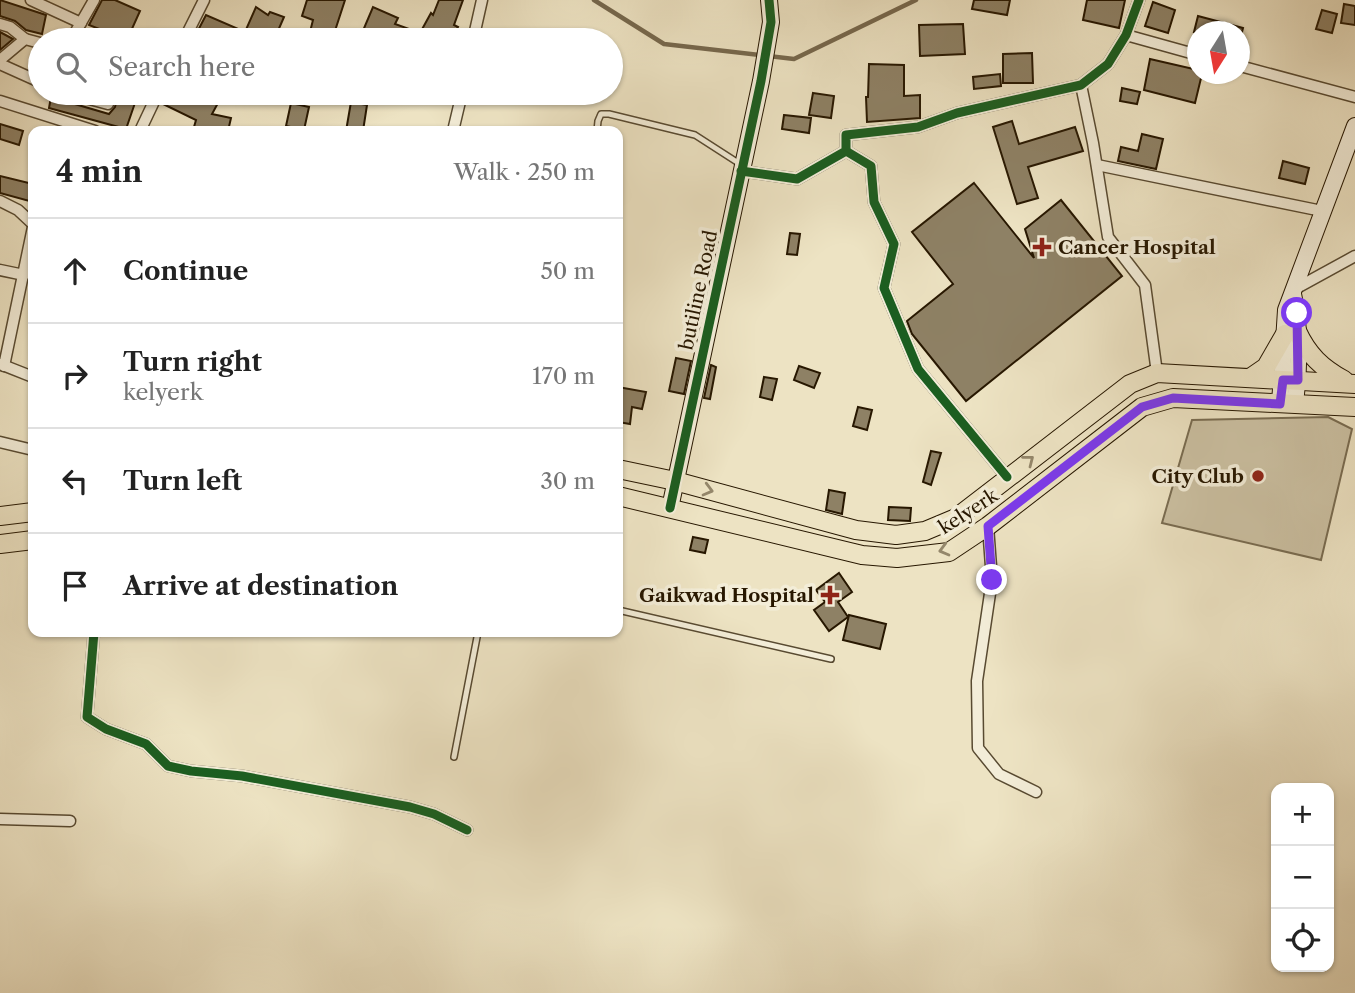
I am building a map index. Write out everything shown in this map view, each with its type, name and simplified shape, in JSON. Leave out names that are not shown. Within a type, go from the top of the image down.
[{"type":"main road","points":[[1250,378],[1266,366],[1291,333],[1327,371],[1353,383]]},
{"type":"main road","points":[[623,470],[675,481],[856,530],[896,535],[925,531],[956,518],[1130,384],[1157,373],[1353,383]]},
{"type":"main road","name":"kelyerk","points":[[623,497],[862,555],[897,558],[949,552],[988,526],[1142,407],[1173,398],[1355,407]]},
{"type":"main road","points":[[0,516],[28,513]]},
{"type":"main road","points":[[0,544],[28,541]]},
{"type":"street","points":[[31,0],[81,23]]},
{"type":"street","points":[[78,28],[94,0]]},
{"type":"street","points":[[190,28],[204,0]]},
{"type":"street","points":[[476,28],[482,0]]},
{"type":"street","name":"butiline Road","points":[[670,508],[761,81],[771,22],[769,0]]},
{"type":"street","points":[[846,151],[846,135],[918,127],[957,113],[1081,85],[1108,64],[1126,36],[1139,0]]},
{"type":"street","points":[[0,23],[28,40]]},
{"type":"street","points":[[1126,36],[1187,52]]},
{"type":"street","points":[[25,39],[0,62],[28,76]]},
{"type":"street","points":[[1250,69],[1355,97]]},
{"type":"street","points":[[1081,85],[1108,237],[1145,285],[1157,373]]},
{"type":"street","points":[[0,101],[79,126]]},
{"type":"street","points":[[142,126],[152,105]]},
{"type":"street","points":[[454,126],[458,105]]},
{"type":"street","points":[[1288,404],[1291,333],[1286,310],[1355,125]]},
{"type":"street","points":[[742,169],[797,179],[846,151]]},
{"type":"street","points":[[846,151],[871,166],[874,202],[894,244],[884,288],[918,369],[1007,477]]},
{"type":"street","points":[[1097,165],[1322,211]]},
{"type":"street","points":[[0,201],[18,210],[28,220]]},
{"type":"street","points":[[28,253],[2,365],[28,375]]},
{"type":"street","points":[[1292,291],[1355,256]]},
{"type":"street","points":[[0,270],[24,275]]},
{"type":"street","points":[[0,442],[28,449]]},
{"type":"street","points":[[988,526],[992,580],[977,681],[978,748],[999,774],[1036,792]]},
{"type":"street","points":[[94,637],[87,717],[106,729],[146,744],[168,765],[410,807],[434,814],[467,830]]},
{"type":"street","points":[[0,819],[70,821]]},
{"type":"lane","points":[[598,126],[601,114],[609,114],[695,135],[742,169]]},
{"type":"lane","points":[[623,611],[831,659]]},
{"type":"lane","points":[[454,757],[477,637]]},
{"type":"shaded area","name":"City Club","points":[[1328,417],[1352,429],[1321,560],[1162,523],[1192,420]]},
{"type":"building","points":[[0,0],[46,15],[43,28],[28,28],[28,30],[15,21],[0,16]]},
{"type":"building","points":[[102,0],[115,0],[140,11],[132,28],[97,28],[89,25]]},
{"type":"building","points":[[307,0],[345,0],[336,28],[311,28],[313,20],[302,16]]},
{"type":"building","points":[[439,0],[463,0],[454,25],[457,28],[423,28],[431,13],[433,15]]},
{"type":"building","points":[[974,0],[1010,0],[1007,15],[972,9]]},
{"type":"building","points":[[1087,0],[1125,0],[1119,28],[1083,20]]},
{"type":"building","points":[[1153,2],[1175,10],[1168,33],[1145,26]]},
{"type":"building","points":[[1344,4],[1355,6],[1355,25],[1341,23]]},
{"type":"building","points":[[256,7],[268,15],[270,12],[284,17],[279,28],[247,28]]},
{"type":"building","points":[[373,7],[398,18],[395,24],[406,28],[364,28]]},
{"type":"building","points":[[1322,10],[1337,14],[1332,33],[1316,29]]},
{"type":"building","points":[[206,15],[236,28],[199,28]]},
{"type":"building","points":[[1198,16],[1217,21],[1197,21]]},
{"type":"building","points":[[963,24],[965,54],[920,56],[919,25]]},
{"type":"building","points":[[0,32],[13,39],[0,50]]},
{"type":"building","points":[[1032,53],[1033,83],[1003,83],[1003,54]]},
{"type":"building","points":[[1150,59],[1187,67],[1187,84],[1200,84],[1195,103],[1144,90]]},
{"type":"building","points":[[869,64],[904,65],[904,96],[920,95],[920,118],[867,122]]},
{"type":"building","points":[[1000,74],[1001,86],[974,89],[973,77]]},
{"type":"building","points":[[1122,88],[1140,92],[1137,104],[1120,101]]},
{"type":"building","points":[[813,93],[834,96],[831,118],[809,115]]},
{"type":"building","points":[[50,105],[78,105],[109,114],[115,107],[134,105],[127,126],[115,126],[49,108]]},
{"type":"building","points":[[165,105],[217,105],[212,114],[231,118],[229,126],[194,126],[196,120]]},
{"type":"building","points":[[291,105],[309,107],[305,126],[286,126]]},
{"type":"building","points":[[350,105],[367,105],[364,126],[347,126]]},
{"type":"building","points":[[784,115],[811,118],[809,133],[782,129]]},
{"type":"building","points":[[1012,121],[1019,144],[1075,127],[1083,151],[1028,167],[1038,198],[1017,204],[993,127]]},
{"type":"building","points":[[0,124],[23,131],[19,145],[0,139]]},
{"type":"building","points":[[1142,134],[1163,139],[1156,169],[1118,161],[1121,147],[1138,151]]},
{"type":"building","points":[[1283,161],[1309,168],[1305,184],[1279,178]]},
{"type":"building","points":[[0,176],[28,183],[28,201],[0,193]]},
{"type":"building","name":"Cancer Hospital","points":[[974,183],[1034,258],[1025,229],[1061,200],[1122,276],[966,401],[912,334],[907,321],[953,284],[912,232]]},
{"type":"building","points":[[790,233],[800,234],[797,255],[787,254]]},
{"type":"building","points":[[676,358],[691,361],[684,394],[669,391]]},
{"type":"building","points":[[711,365],[716,367],[710,399],[704,398]]},
{"type":"building","points":[[799,366],[820,373],[814,388],[794,380]]},
{"type":"building","points":[[764,377],[777,379],[772,400],[760,397]]},
{"type":"building","points":[[623,388],[646,392],[642,409],[632,407],[630,424],[623,423]]},
{"type":"building","points":[[858,407],[872,410],[867,430],[853,426]]},
{"type":"building","points":[[931,451],[941,453],[931,485],[923,482]]},
{"type":"building","points":[[829,490],[845,493],[842,514],[826,510]]},
{"type":"building","points":[[889,507],[911,508],[910,521],[888,520]]},
{"type":"building","points":[[693,537],[708,540],[705,553],[690,550]]},
{"type":"building","points":[[839,573],[852,592],[838,602],[848,617],[829,631],[814,610],[825,602],[816,590]]},
{"type":"building","points":[[849,615],[886,624],[880,649],[843,640]]},
{"type":"waterway","points":[[594,0],[664,44],[794,59],[916,0]]},
{"type":"cycle path","points":[[670,508],[761,81],[771,22],[769,0]]},
{"type":"cycle path","points":[[741,171],[797,179],[846,151],[846,135],[918,127],[957,113],[1081,85],[1108,64],[1126,35],[1139,0]]},
{"type":"cycle path","points":[[846,151],[871,166],[874,202],[894,244],[884,288],[918,369],[1007,477]]},
{"type":"cycle path","points":[[94,637],[87,717],[106,729],[146,744],[168,766],[242,776],[410,807],[434,814],[467,830]]},
{"type":"place","name":"Cancer Hospital","points":[[1042,247]]},
{"type":"place","name":"City Club","points":[[1258,476]]},
{"type":"place","name":"Gaikwad Hospital","points":[[830,595]]},
{"type":"route","points":[[992,580],[988,526],[1142,407],[1173,398],[1280,404],[1283,380],[1298,380],[1297,313]]}]
